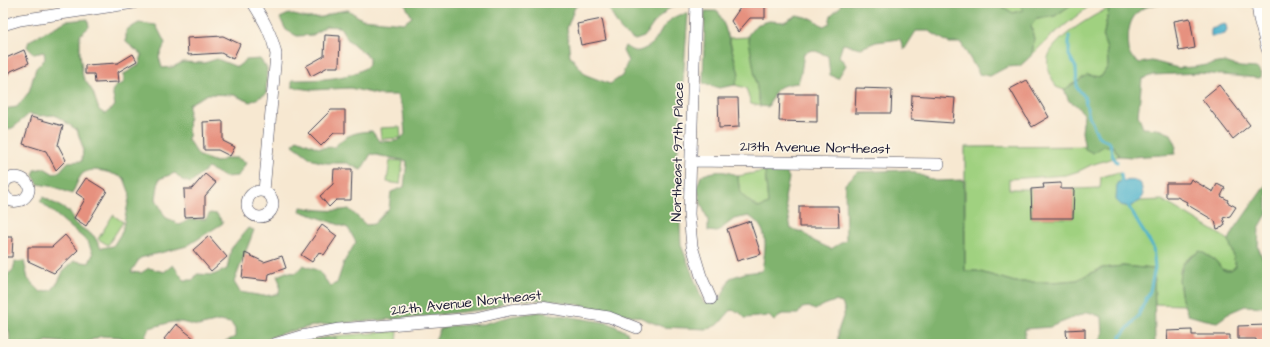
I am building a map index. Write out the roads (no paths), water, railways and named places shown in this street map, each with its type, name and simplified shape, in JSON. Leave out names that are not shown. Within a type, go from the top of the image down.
[{"type":"street","points":[[3,25],[20,20],[134,3]]},
{"type":"street","points":[[253,3],[265,22],[274,41],[276,54],[264,191]]},
{"type":"street","name":"Northeast 97th Place","points":[[696,3],[689,214],[692,246],[701,276],[711,299]]},
{"type":"street","points":[[1258,3],[1259,19],[1267,49]]},
{"type":"street","name":"213th Avenue Northeast","points":[[691,161],[939,164]]},
{"type":"street","points":[[17,176],[21,177],[27,182],[28,191],[25,198],[17,202],[5,197],[3,189],[3,184],[9,178],[17,176]]},
{"type":"street","name":"212th Avenue Northeast","points":[[274,344],[301,336],[339,330],[476,318],[510,310],[541,307],[609,317],[637,328]]},
{"type":"water","points":[[1224,24],[1226,25],[1227,30],[1225,34],[1211,36],[1211,29]]},
{"type":"water","points":[[1134,180],[1141,184],[1143,194],[1140,201],[1129,207],[1121,205],[1116,200],[1117,183]]},
{"type":"waterway","points":[[1069,36],[1069,55],[1076,68],[1077,88],[1084,96],[1089,116],[1098,136],[1110,143],[1113,157],[1117,162]]},
{"type":"waterway","points":[[1121,174],[1122,181]]},
{"type":"waterway","points":[[1120,344],[1121,336],[1137,318],[1150,291],[1155,268],[1153,247],[1129,207]]}]
